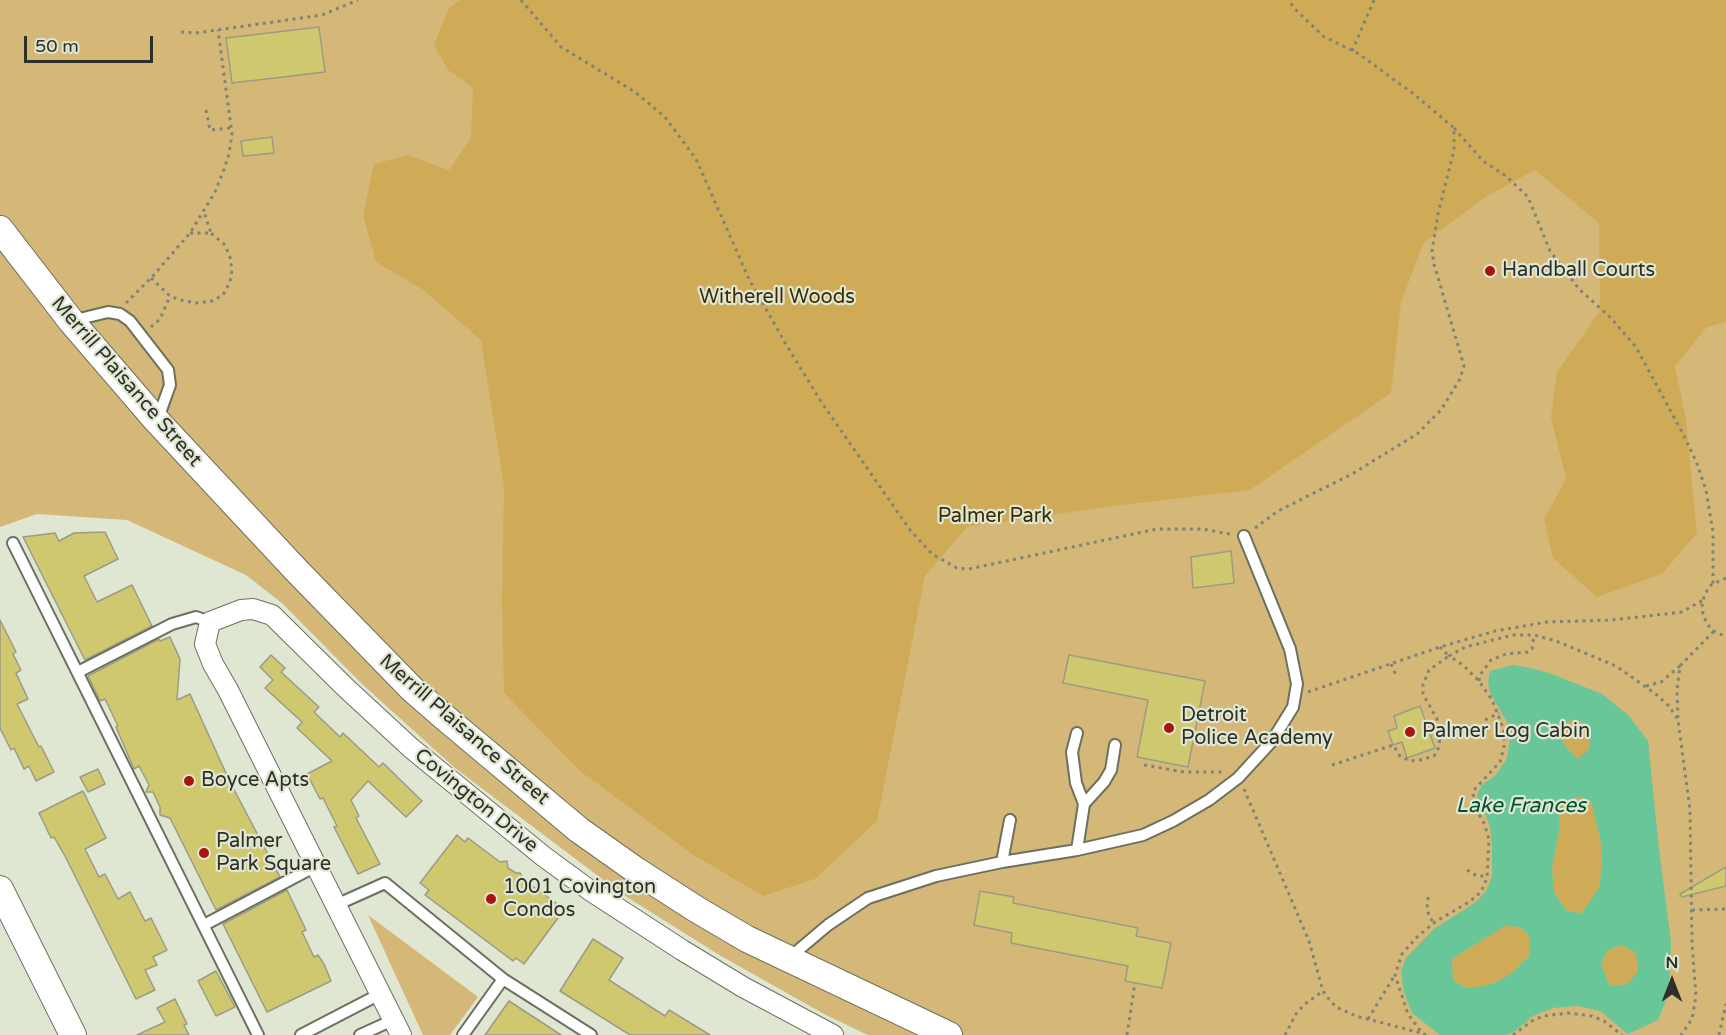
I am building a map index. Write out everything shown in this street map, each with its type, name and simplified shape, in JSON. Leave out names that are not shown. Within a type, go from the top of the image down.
[{"type":"street","name":"Merrill Plaisance Street","points":[[0,229],[71,321],[157,421],[297,571],[412,689],[443,716],[579,830],[637,871],[747,939],[949,1035]]},
{"type":"street","name":"Covington Drive","points":[[210,622],[242,610],[253,609],[272,615],[411,748],[588,889],[682,950],[751,991],[833,1035]]},
{"type":"street","points":[[210,622],[205,644],[213,664],[397,1027]]},
{"type":"street","points":[[0,889],[73,1035]]},
{"type":"lane","points":[[71,321],[108,312],[120,314],[130,321],[168,370],[170,384],[157,421]]},
{"type":"lane","points":[[788,959],[828,925],[868,898],[936,876],[1077,850],[1143,835],[1209,800],[1238,778],[1272,741],[1293,707],[1297,684],[1290,649],[1244,536]]},
{"type":"lane","points":[[14,543],[258,1035]]},
{"type":"lane","points":[[78,672],[172,624],[196,617],[210,622]]},
{"type":"lane","points":[[1077,733],[1072,752],[1076,783],[1084,804],[1077,850]]},
{"type":"lane","points":[[1084,804],[1104,782],[1111,770],[1116,746]]},
{"type":"lane","points":[[1002,862],[1010,820]]},
{"type":"lane","points":[[204,925],[316,866]]},
{"type":"lane","points":[[336,905],[385,882],[503,978],[591,1035]]},
{"type":"lane","points":[[464,1035],[503,978]]},
{"type":"lane","points":[[301,1035],[380,994]]},
{"type":"lane","points":[[360,1035],[397,1027]]},
{"type":"path","points":[[181,32],[196,33],[322,15],[358,0]]},
{"type":"path","points":[[521,0],[561,47],[634,92],[665,117],[696,159],[749,279],[822,403],[910,530],[932,554],[957,568],[969,569],[1157,529],[1202,529],[1244,536],[1278,511],[1352,474],[1417,434],[1441,410],[1460,379],[1464,366],[1432,251],[1438,214],[1454,150],[1454,128]]},
{"type":"path","points":[[1288,0],[1323,36],[1352,51],[1415,95],[1454,128],[1483,161],[1506,176],[1528,197],[1550,251],[1579,289],[1611,318],[1636,347],[1696,461],[1706,490],[1713,532],[1713,584]]},
{"type":"path","points":[[1352,51],[1374,0]]},
{"type":"path","points":[[124,304],[151,279],[190,233],[204,212],[223,172],[230,147],[231,128],[219,30]]},
{"type":"path","points":[[206,110],[210,130],[231,128]]},
{"type":"path","points":[[151,279],[170,296],[180,300],[197,303],[212,301],[223,295],[230,282],[232,269],[230,257],[225,244],[211,233],[204,212]]},
{"type":"path","points":[[190,233],[211,233]]},
{"type":"path","points":[[151,327],[159,319],[170,296]]},
{"type":"path","points":[[1726,578],[1713,584],[1703,600],[1703,614],[1707,624],[1714,631],[1726,636]]},
{"type":"path","points":[[1295,696],[1495,631],[1547,622],[1612,620],[1682,612],[1703,600]]},
{"type":"path","points":[[1646,686],[1661,682],[1714,631]]},
{"type":"path","points":[[1332,765],[1393,745],[1400,756],[1410,761],[1434,756],[1439,747],[1440,736],[1437,719],[1423,694],[1423,685],[1429,670],[1465,647],[1513,635],[1534,635],[1556,640],[1616,666],[1646,686],[1669,706],[1678,720]]},
{"type":"path","points":[[1479,681],[1480,675],[1491,660],[1506,654],[1528,652],[1532,649],[1534,635]]},
{"type":"path","points":[[1368,1019],[1395,975],[1402,954],[1434,923],[1481,892],[1487,876],[1489,839],[1484,823],[1474,806],[1473,790],[1500,762],[1504,747],[1504,730],[1499,713],[1479,681],[1440,647]]},
{"type":"path","points":[[1391,664],[1396,675]]},
{"type":"path","points":[[1680,666],[1677,690],[1678,720],[1690,810],[1695,1008],[1681,1035]]},
{"type":"path","points":[[1485,720],[1499,713]]},
{"type":"path","points":[[1144,765],[1184,772],[1232,772],[1238,778],[1251,804],[1309,941],[1323,991],[1336,1007],[1356,1016],[1426,1035]]},
{"type":"path","points":[[1467,870],[1477,876],[1487,876]]},
{"type":"path","points":[[1428,897],[1427,909],[1434,923]]},
{"type":"path","points":[[1692,910],[1726,909]]},
{"type":"path","points":[[1395,975],[1408,1014],[1422,1033]]},
{"type":"path","points":[[1127,1035],[1135,983]]},
{"type":"path","points":[[1285,1035],[1296,1014],[1323,991]]},
{"type":"path","points":[[1719,1035],[1726,1004]]},
{"type":"path","points":[[1513,1035],[1543,1016],[1568,1013],[1592,1016],[1604,1021],[1622,1035]]},
{"type":"green space","name":"Palmer Park","points":[[0,0],[1726,0],[1726,1035],[868,1035],[824,1014],[721,956],[622,894],[455,768],[361,683],[283,604],[246,575],[127,520],[37,514],[0,527]]},
{"type":"green space","name":"Witherell Woods","points":[[460,0],[1726,0],[1726,322],[1707,327],[1675,366],[1686,420],[1697,533],[1662,574],[1597,597],[1553,558],[1544,519],[1566,479],[1551,417],[1557,372],[1600,311],[1599,223],[1535,170],[1487,196],[1424,242],[1401,302],[1391,393],[1250,490],[1113,506],[967,527],[925,576],[877,821],[815,879],[763,896],[692,854],[580,771],[504,693],[502,600],[504,487],[481,340],[422,289],[376,262],[363,215],[374,164],[407,155],[449,170],[471,137],[473,88],[448,70],[434,45],[449,8]]},
{"type":"green space","points":[[1570,720],[1586,723],[1590,748],[1578,759],[1560,738]]},
{"type":"green space","points":[[1578,797],[1591,801],[1601,843],[1602,866],[1599,888],[1581,914],[1566,910],[1554,892],[1552,868],[1559,831],[1559,805]]},
{"type":"green space","points":[[368,915],[478,997],[450,1035],[423,1035]]},
{"type":"green space","points":[[1505,926],[1520,926],[1530,935],[1530,955],[1512,973],[1497,982],[1467,988],[1453,981],[1452,959]]},
{"type":"green space","points":[[1621,945],[1636,953],[1638,971],[1628,984],[1610,986],[1601,964],[1608,950]]},
{"type":"water","name":"Lake Frances","points":[[1513,665],[1531,668],[1602,694],[1628,715],[1648,741],[1671,942],[1669,993],[1658,1020],[1628,1034],[1600,1011],[1577,1006],[1553,1008],[1533,1016],[1515,1031],[1506,1035],[1440,1035],[1412,1013],[1404,992],[1401,971],[1406,958],[1434,929],[1476,902],[1486,891],[1492,877],[1490,826],[1477,795],[1482,785],[1496,775],[1507,758],[1510,737],[1507,722],[1490,693],[1488,682],[1490,671]],"holes":[[[1570,720],[1586,723],[1590,748],[1578,759],[1560,738]],[[1578,797],[1591,801],[1601,843],[1602,866],[1599,888],[1581,914],[1566,910],[1554,892],[1552,868],[1559,831],[1559,805]],[[1505,926],[1520,927],[1529,935],[1530,955],[1512,973],[1497,982],[1467,988],[1453,981],[1452,959]],[[1621,945],[1636,953],[1638,971],[1628,984],[1610,986],[1601,964],[1608,950]]]},
{"type":"building","points":[[319,27],[325,72],[232,83],[226,38]]},
{"type":"building","points":[[272,137],[274,153],[243,156],[241,141]]},
{"type":"building","points":[[105,532],[118,559],[84,576],[97,602],[132,585],[152,626],[85,660],[23,537],[55,533],[59,541],[74,533]]},
{"type":"building","points":[[1231,551],[1234,583],[1193,588],[1191,557]]},
{"type":"building","points":[[0,620],[16,652],[13,654],[21,670],[16,673],[28,699],[17,704],[54,772],[36,781],[29,766],[24,769],[14,748],[11,750],[0,728]]},
{"type":"building","points":[[170,637],[180,659],[177,700],[190,694],[230,782],[280,877],[216,910],[170,818],[160,815],[160,807],[153,792],[146,792],[149,785],[139,766],[134,769],[105,699],[100,701],[88,676],[159,639],[160,641]]},
{"type":"building","points":[[271,655],[285,668],[281,672],[319,707],[314,712],[340,737],[343,733],[379,767],[383,763],[422,801],[406,817],[368,781],[351,800],[359,816],[356,818],[380,864],[358,874],[334,827],[337,826],[323,798],[320,799],[307,774],[332,761],[297,728],[302,722],[265,688],[273,680],[260,667]]},
{"type":"building","name":"Detroit Police Academy","points":[[1069,655],[1205,681],[1188,767],[1137,757],[1148,700],[1063,683]]},
{"type":"building","name":"Palmer Log Cabin","points":[[1420,706],[1435,748],[1407,758],[1402,742],[1393,745],[1388,731],[1397,728],[1394,716]]},
{"type":"building","points":[[98,769],[105,784],[88,792],[80,777]]},
{"type":"building","points":[[83,791],[106,838],[85,849],[99,877],[105,874],[118,899],[130,892],[145,921],[151,918],[167,950],[153,957],[157,965],[145,970],[155,990],[136,999],[66,858],[54,837],[51,838],[39,813]]},
{"type":"building","name":"1001 Covington Condos","points":[[457,835],[465,842],[468,838],[500,862],[507,861],[508,868],[520,873],[524,880],[556,903],[553,908],[561,914],[524,964],[516,958],[513,961],[425,895],[429,890],[420,883]]},
{"type":"building","points":[[1726,867],[1726,886],[1682,897],[1680,894]]},
{"type":"building","points":[[287,890],[306,930],[302,932],[314,957],[318,955],[331,981],[267,1012],[223,924]]},
{"type":"building","points":[[980,891],[1014,897],[1013,903],[1138,928],[1136,936],[1171,943],[1162,988],[1125,981],[1128,966],[1011,943],[1012,933],[974,925]]},
{"type":"building","points":[[593,939],[623,958],[609,980],[665,1016],[669,1010],[710,1035],[630,1035],[560,991]]},
{"type":"building","points":[[216,971],[235,1007],[216,1016],[198,981]]},
{"type":"building","points":[[175,999],[187,1024],[184,1025],[189,1035],[137,1035],[165,1022],[157,1008]]},
{"type":"building","points":[[509,1001],[561,1035],[485,1035]]},
{"type":"place","name":"Handball Courts","points":[[1490,271]]},
{"type":"place","name":"Detroit Police Academy","points":[[1169,728]]},
{"type":"place","name":"Palmer Log Cabin","points":[[1410,732]]},
{"type":"place","name":"Boyce Apts","points":[[189,781]]},
{"type":"place","name":"Palmer Park Square","points":[[204,853]]},
{"type":"place","name":"1001 Covington Condos","points":[[491,899]]}]
